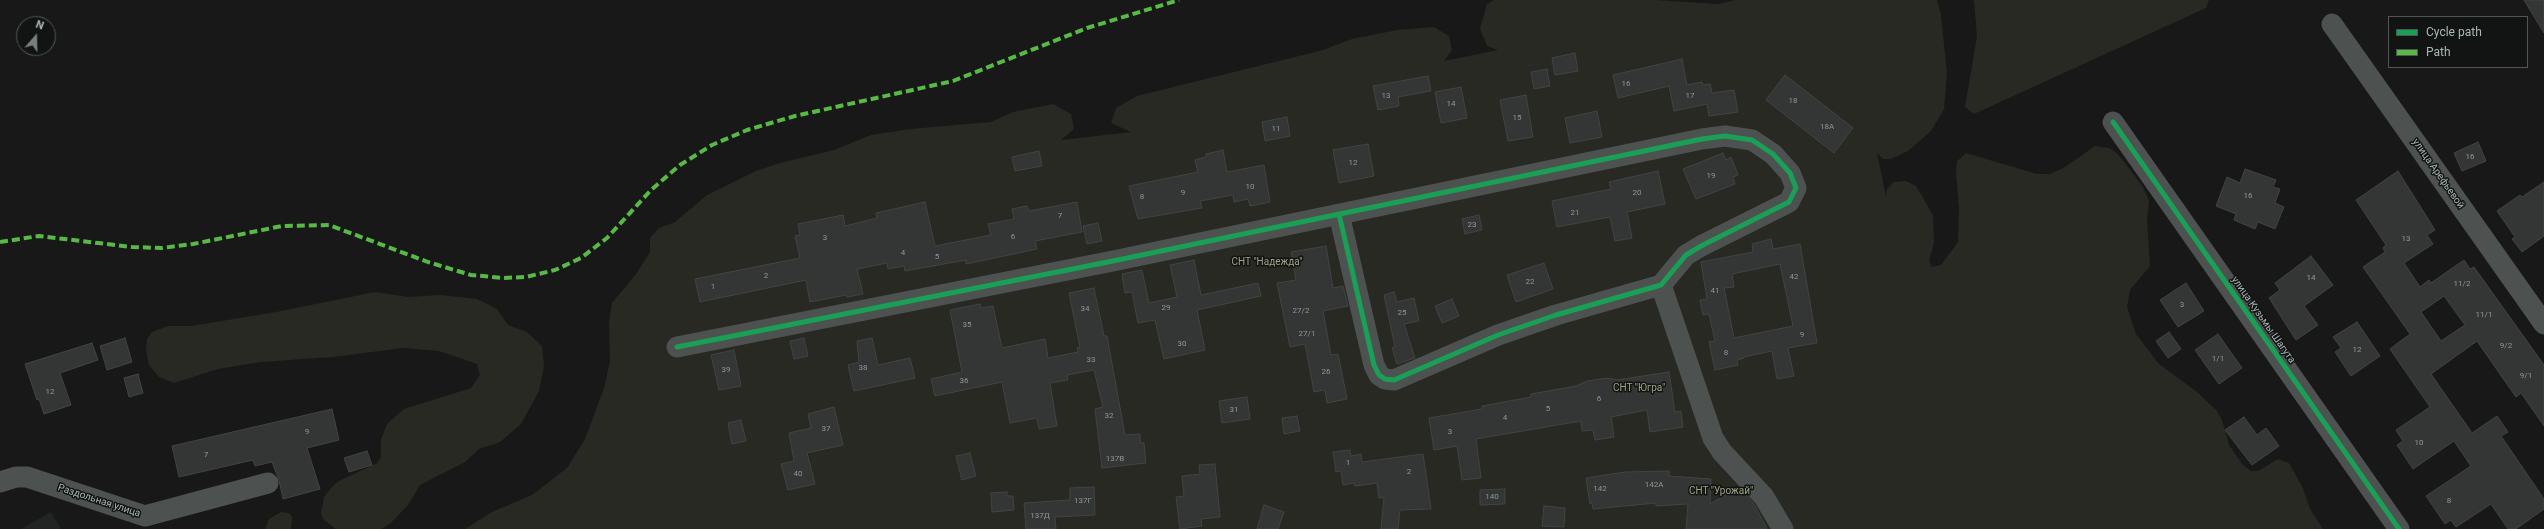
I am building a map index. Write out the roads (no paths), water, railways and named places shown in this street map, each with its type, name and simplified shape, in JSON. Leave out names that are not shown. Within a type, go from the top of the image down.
[{"type":"street","name":"улица Арефьевой","points":[[2332,24],[2544,324]]},
{"type":"street","name":"улица Кузьмы Шагута","points":[[2113,122],[2399,529]]},
{"type":"street","points":[[677,347],[1339,214],[1702,139],[1742,137],[1763,146],[1790,173],[1796,188],[1794,195],[1789,202],[1686,255],[1661,285],[1556,315],[1498,335],[1394,380],[1385,379],[1379,374],[1374,365],[1339,214]]},
{"type":"street","points":[[1661,285],[1713,438],[1722,452],[1764,497],[1783,529]]},
{"type":"street","name":"Раздольная улица","points":[[0,482],[16,477],[32,478],[145,516],[268,483]]},
{"type":"park label","name":"СНТ \"Надежда\"","points":[[1267,262]]},
{"type":"park label","name":"СНТ \"Югра\"","points":[[1639,388]]},
{"type":"park label","name":"СНТ \"Урожай\"","points":[[1721,491]]}]
